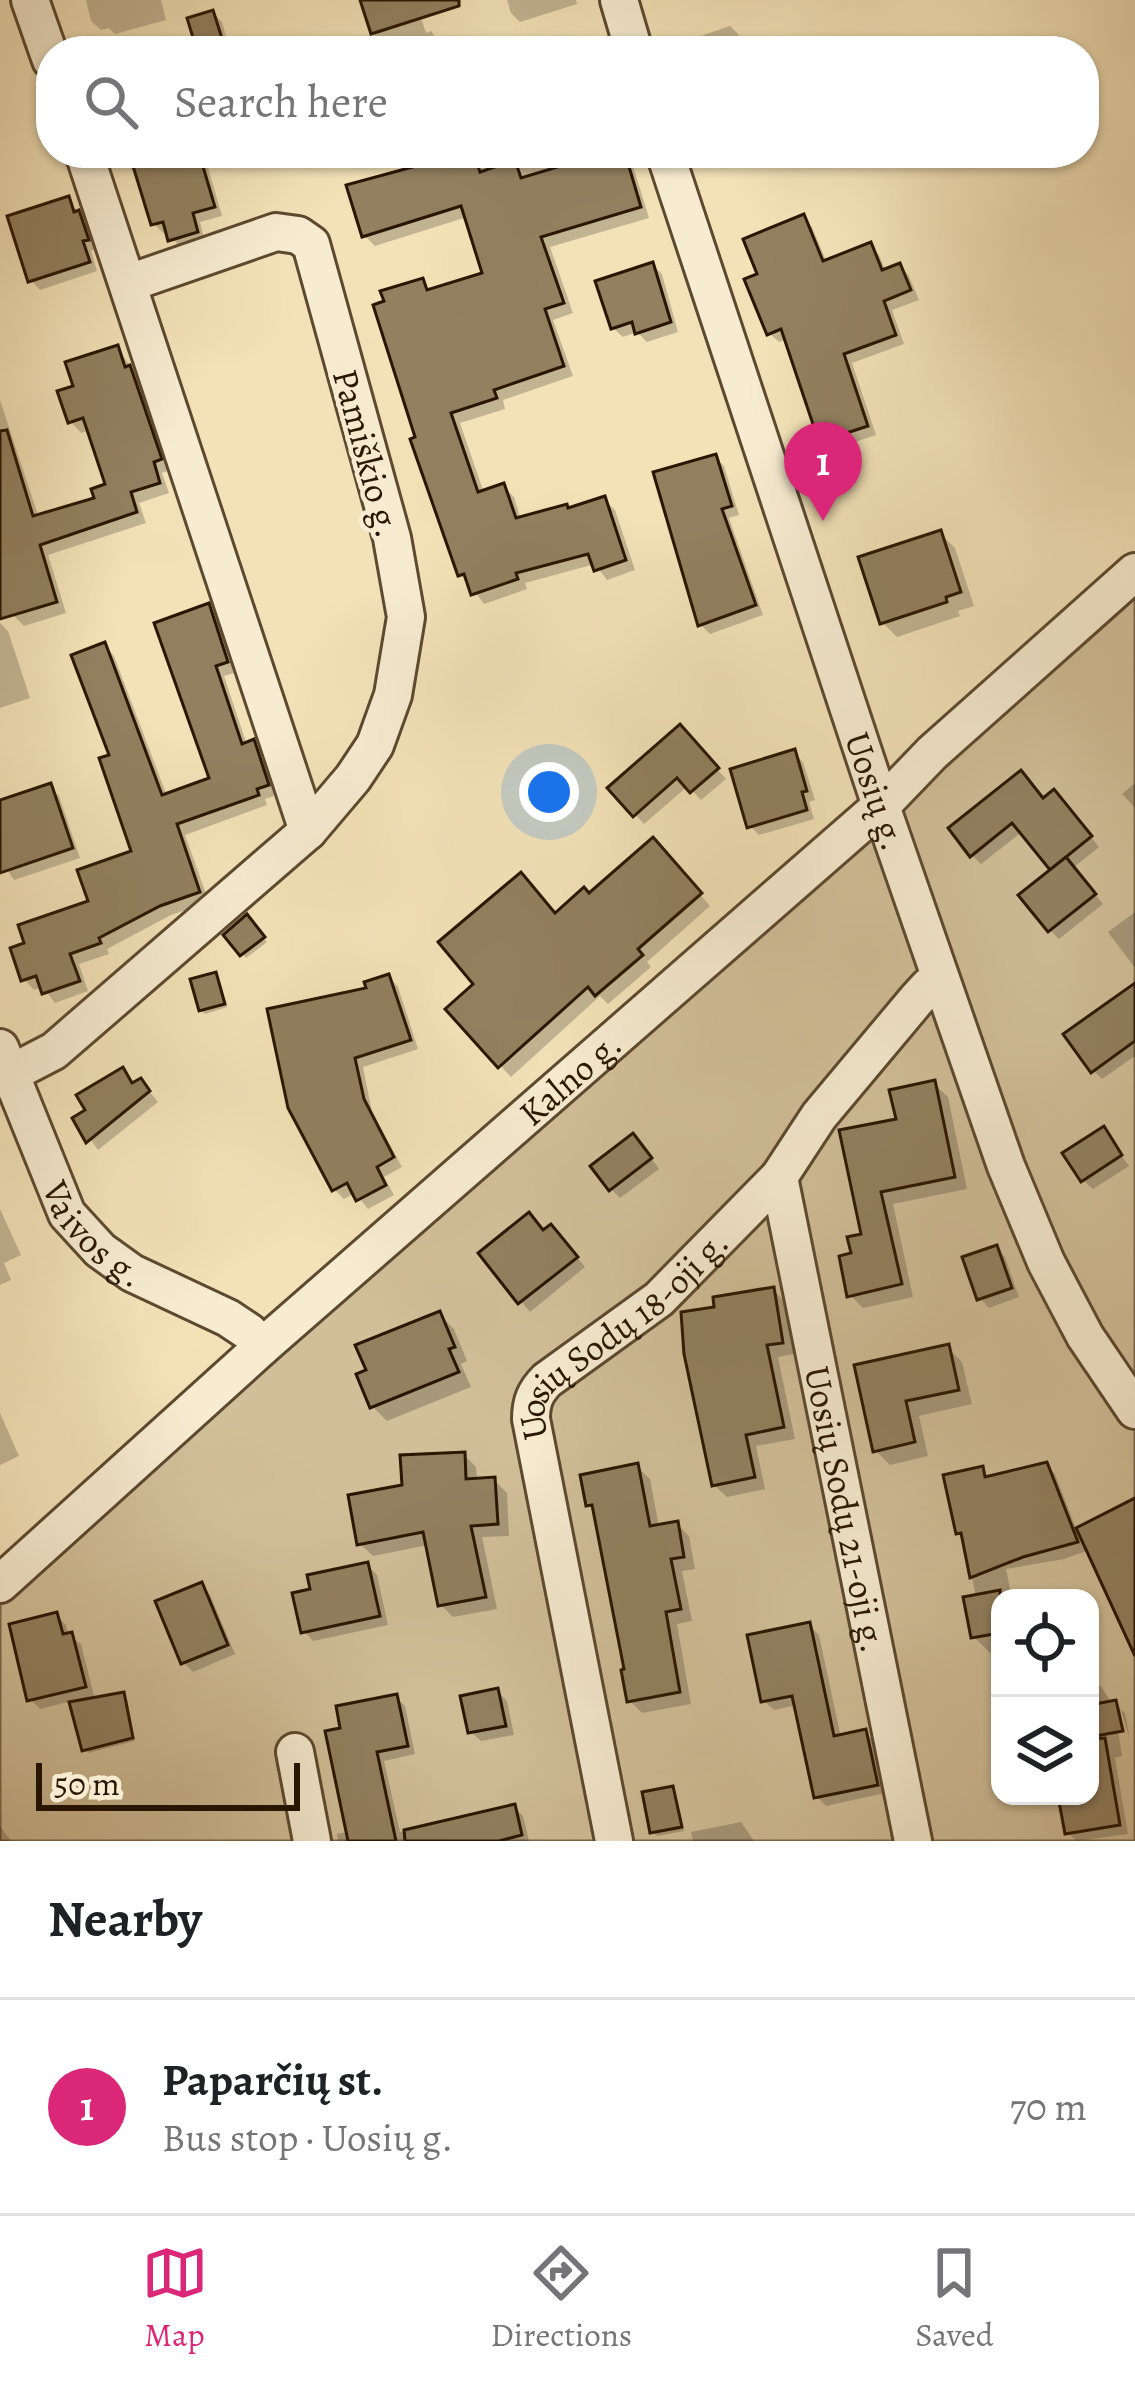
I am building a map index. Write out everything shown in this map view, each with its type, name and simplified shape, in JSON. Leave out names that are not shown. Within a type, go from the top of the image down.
[{"type":"street","points":[[30,0],[43,36]]},
{"type":"street","points":[[619,0],[630,36]]},
{"type":"street","points":[[89,168],[308,831]]},
{"type":"street","name":"Uosių g.","points":[[670,168],[940,982],[1006,1166],[1046,1262],[1085,1336],[1135,1410]]},
{"type":"street","name":"Pamiškio g.","points":[[3,1068],[54,1052],[308,831],[375,745],[393,695],[406,617],[392,538],[310,244],[298,235],[276,232],[129,283]]},
{"type":"street","name":"Kalno g.","points":[[0,1584],[262,1347],[881,806],[932,754],[1135,572]]},
{"type":"street","name":"Uosių Sodų 18-oji g.","points":[[614,1841],[531,1405],[548,1380],[659,1299],[779,1177],[819,1116],[917,999],[940,982]]},
{"type":"street","name":"Vaivos g.","points":[[3,1068],[67,1214],[100,1250],[170,1293],[228,1318],[262,1347]]},
{"type":"street","name":"Uosių Sodų 21-oji g.","points":[[779,1177],[913,1841]]},
{"type":"street","points":[[295,1752],[312,1841]]},
{"type":"shaded area","points":[[1135,582],[1135,1841],[0,1841],[0,1589]]},
{"type":"building","points":[[360,0],[459,0],[459,6],[371,34]]},
{"type":"building","points":[[213,10],[221,36],[192,36],[187,18]]},
{"type":"building","points":[[134,168],[203,168],[215,207],[193,213],[198,232],[168,241],[163,222],[151,225]]},
{"type":"building","points":[[409,168],[479,168],[480,172],[518,168],[521,178],[554,168],[629,168],[641,207],[541,237],[564,303],[545,309],[564,366],[494,390],[497,398],[451,413],[478,492],[504,483],[516,518],[605,496],[626,560],[594,571],[588,554],[516,573],[518,579],[471,595],[464,574],[458,576],[410,439],[415,437],[373,305],[384,301],[380,291],[423,278],[427,290],[482,273],[461,206],[362,237],[346,185]]},
{"type":"building","points":[[69,196],[89,240],[83,241],[90,262],[28,282],[7,216]]},
{"type":"building","points":[[804,214],[823,261],[871,242],[882,270],[900,263],[911,290],[884,301],[896,335],[844,354],[868,426],[819,442],[781,329],[767,335],[744,279],[757,274],[743,239]]},
{"type":"building","points":[[653,262],[671,322],[635,334],[632,322],[611,329],[595,281]]},
{"type":"building","points":[[118,345],[125,367],[130,365],[162,459],[154,462],[160,483],[131,492],[137,512],[40,545],[57,602],[0,619],[0,431],[7,430],[33,516],[94,498],[91,489],[105,484],[83,418],[68,423],[57,391],[73,386],[65,362]]},
{"type":"building","points":[[716,454],[732,506],[722,509],[756,605],[698,626],[653,472]]},
{"type":"building","points":[[941,530],[961,592],[946,597],[947,602],[880,624],[858,557]]},
{"type":"building","points":[[209,603],[228,662],[216,666],[242,744],[254,739],[269,785],[257,789],[259,795],[177,824],[200,892],[160,906],[99,938],[101,943],[70,954],[80,981],[42,994],[36,976],[21,981],[10,948],[24,943],[18,925],[88,901],[77,870],[131,851],[99,758],[109,755],[71,655],[105,642],[162,795],[209,778],[154,623]]},
{"type":"building","points":[[680,724],[719,768],[690,793],[677,778],[633,817],[607,788]]},
{"type":"building","points":[[795,749],[807,791],[802,792],[807,810],[747,828],[730,769]]},
{"type":"building","points":[[1021,770],[1043,798],[1054,789],[1092,836],[1050,870],[1012,823],[970,857],[948,828]]},
{"type":"building","points":[[51,783],[73,848],[0,873],[0,800]]},
{"type":"building","points":[[653,837],[702,893],[638,949],[643,955],[595,996],[588,987],[498,1068],[445,1009],[473,984],[438,942],[521,872],[555,913],[584,887],[589,893]]},
{"type":"building","points":[[1066,857],[1096,894],[1048,932],[1018,895]]},
{"type":"building","points":[[247,914],[265,937],[240,956],[223,935]]},
{"type":"building","points":[[216,972],[225,1004],[199,1011],[190,979]]},
{"type":"building","points":[[389,974],[411,1040],[355,1058],[364,1099],[394,1157],[377,1167],[386,1185],[356,1201],[347,1183],[332,1191],[288,1108],[267,1009],[366,988],[364,982]]},
{"type":"building","points":[[1135,983],[1135,1041],[1091,1073],[1063,1034]]},
{"type":"building","points":[[123,1067],[132,1083],[141,1078],[150,1091],[86,1143],[72,1118],[85,1110],[76,1095]]},
{"type":"building","points":[[935,1080],[955,1177],[881,1192],[902,1284],[847,1297],[839,1256],[851,1253],[847,1237],[861,1234],[839,1130],[896,1119],[889,1090]]},
{"type":"building","points":[[1104,1126],[1122,1155],[1081,1182],[1062,1153]]},
{"type":"building","points":[[633,1133],[652,1158],[609,1191],[590,1166]]},
{"type":"building","points":[[529,1212],[543,1230],[551,1224],[578,1257],[518,1304],[478,1253]]},
{"type":"building","points":[[997,1245],[1012,1288],[977,1300],[962,1257]]},
{"type":"building","points":[[774,1287],[783,1343],[767,1345],[784,1427],[746,1435],[755,1477],[712,1486],[684,1354],[681,1312],[714,1307],[713,1297]]},
{"type":"building","points":[[440,1311],[455,1347],[449,1349],[459,1372],[370,1408],[356,1374],[366,1370],[355,1345]]},
{"type":"building","points":[[949,1344],[959,1390],[906,1401],[915,1442],[873,1452],[854,1365]]},
{"type":"building","points":[[465,1452],[466,1479],[495,1477],[498,1524],[471,1526],[486,1597],[438,1606],[423,1532],[357,1545],[348,1495],[402,1485],[400,1455]]},
{"type":"building","points":[[1047,1462],[1078,1542],[970,1578],[943,1475],[983,1466],[985,1477]]},
{"type":"building","points":[[638,1463],[650,1526],[678,1521],[684,1557],[671,1559],[681,1609],[666,1612],[680,1692],[627,1702],[592,1505],[586,1506],[580,1475]]},
{"type":"building","points":[[1135,1498],[1135,1656],[1076,1528]]},
{"type":"building","points":[[368,1562],[380,1616],[301,1633],[292,1593],[310,1589],[307,1575]]},
{"type":"building","points":[[202,1582],[228,1645],[181,1664],[155,1601]]},
{"type":"building","points":[[991,1592],[991,1635],[971,1638],[963,1597]]},
{"type":"building","points":[[57,1612],[63,1634],[72,1632],[86,1687],[27,1701],[9,1624]]},
{"type":"building","points":[[810,1622],[834,1736],[866,1729],[878,1785],[814,1798],[792,1696],[761,1702],[747,1635]]},
{"type":"building","points":[[498,1688],[506,1726],[468,1733],[460,1696]]},
{"type":"building","points":[[124,1692],[133,1738],[82,1751],[69,1702]]},
{"type":"building","points":[[397,1694],[408,1746],[377,1752],[396,1841],[348,1841],[325,1731],[340,1728],[336,1706]]},
{"type":"building","points":[[1116,1700],[1123,1731],[1099,1735],[1099,1703]]},
{"type":"building","points":[[1099,1738],[1105,1738],[1120,1825],[1065,1834],[1060,1805],[1099,1805]]},
{"type":"building","points":[[673,1786],[682,1827],[650,1833],[642,1792]]},
{"type":"building","points":[[515,1804],[522,1835],[499,1841],[405,1841],[404,1830]]},
{"type":"place","name":"Paparčių st.","points":[[823,521]]}]
